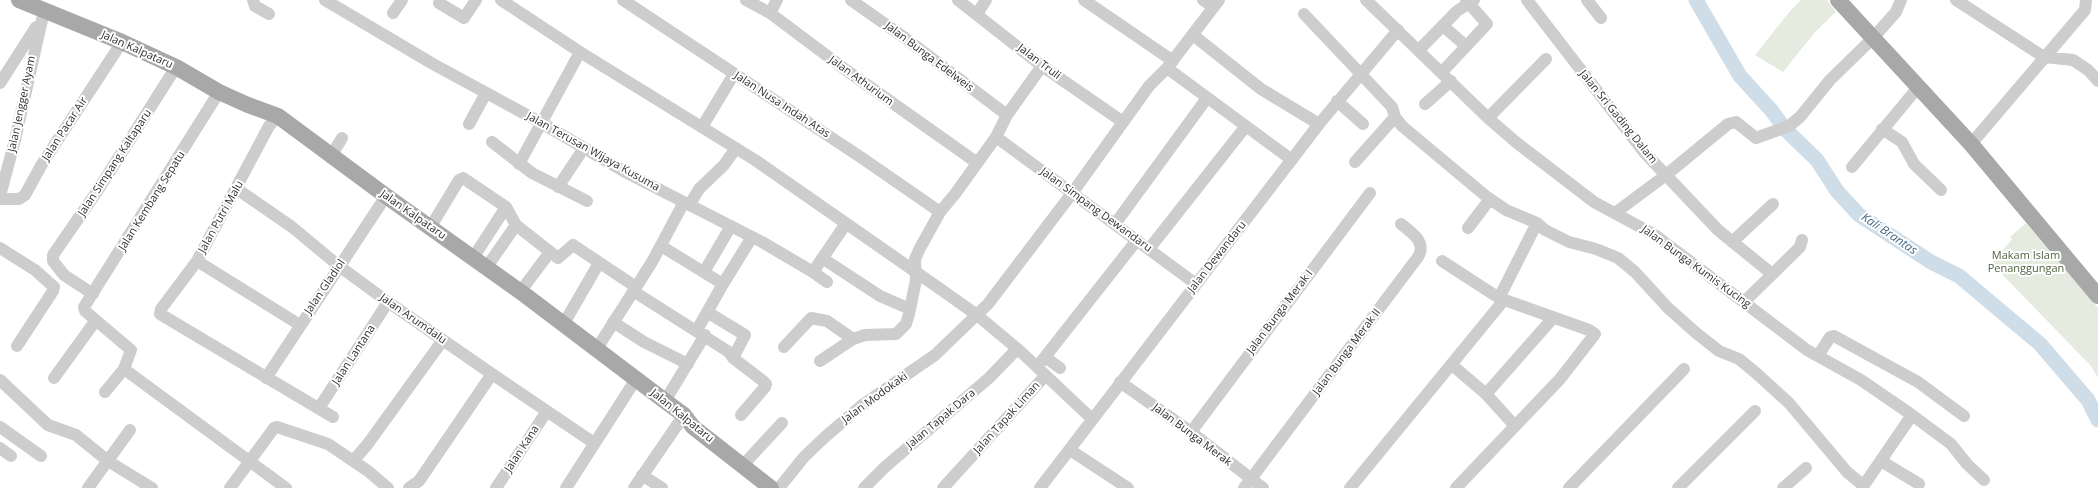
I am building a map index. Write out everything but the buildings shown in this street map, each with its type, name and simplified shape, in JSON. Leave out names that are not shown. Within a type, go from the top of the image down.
[{"type":"main road","name":"Jalan Kalpataru","points":[[19,0],[122,42],[176,67],[219,92],[248,106],[278,116],[520,292],[684,415],[693,428],[771,488]]},
{"type":"main road","points":[[1838,0],[1971,144],[2095,293]]},
{"type":"street","points":[[253,0],[254,6],[269,14]]},
{"type":"street","name":"Jalan Terusan Wijaya Kusuma","points":[[325,0],[486,93],[541,122],[584,148],[752,237],[813,272],[827,282]]},
{"type":"street","points":[[393,13],[402,0]]},
{"type":"street","points":[[439,3],[464,18],[476,0]]},
{"type":"street","points":[[501,0],[580,52],[736,148],[845,225],[916,272],[977,315],[1017,349],[1045,376]]},
{"type":"street","name":"Jalan Nusa Indah Atas","points":[[623,0],[856,154],[940,212]]},
{"type":"street","name":"Jalan Athurium","points":[[746,0],[770,12],[846,70],[976,162]]},
{"type":"street","points":[[770,12],[778,0]]},
{"type":"street","name":"Jalan Bunga Edelweis","points":[[851,0],[905,38],[1007,115]]},
{"type":"street","name":"Jalan Truli","points":[[958,0],[1042,66],[1123,122]]},
{"type":"street","points":[[977,14],[986,0]]},
{"type":"street","points":[[1084,0],[1170,64],[1207,98],[1292,160]]},
{"type":"street","points":[[1203,0],[1217,3]]},
{"type":"street","name":"Jalan Bunga Kumis Kucing","points":[[1366,0],[1488,118],[1517,143],[1594,202],[1655,235],[1818,356],[1862,380],[1912,415],[1951,444],[1967,464],[1984,480]]},
{"type":"street","name":"Jalan Sri Gading Dalam","points":[[1527,0],[1644,152],[1732,242],[1747,252],[1772,274]]},
{"type":"street","points":[[1956,0],[2044,57],[2073,60],[2088,70],[2098,82]]},
{"type":"street","points":[[1971,144],[2044,57],[2086,10],[2086,0]]},
{"type":"street","points":[[1419,50],[1457,11],[1470,1],[1486,24],[1442,72]]},
{"type":"street","points":[[1592,1],[1601,18]]},
{"type":"street","name":"Jalan Modokaki","points":[[779,488],[804,457],[825,436],[861,406],[935,355],[977,315],[1007,280],[1073,192],[1149,86],[1170,64],[1217,3]]},
{"type":"street","points":[[1615,213],[1666,175],[1732,122],[1736,122],[1754,138],[1789,126],[1800,117],[1830,80],[1873,38],[1899,6]]},
{"type":"street","points":[[0,83],[45,10]]},
{"type":"street","name":"Jalan Jengger Ayam","points":[[0,196],[15,140],[45,10]]},
{"type":"street","points":[[1304,14],[1361,73],[1392,108],[1402,126],[1490,199],[1514,214],[1537,223],[1545,230],[1569,242],[1612,254],[1622,261],[1648,285],[1681,321],[1719,351],[1739,359],[1746,364],[1789,403],[1847,472],[1863,487],[1912,415]]},
{"type":"street","points":[[1442,26],[1466,46]]},
{"type":"street","name":"Jalan Dewandaru","points":[[1040,488],[1319,124],[1398,30]]},
{"type":"street","points":[[1193,35],[1261,89],[1319,124]]},
{"type":"street","name":"Jalan Pacar Air","points":[[0,199],[19,199],[26,195],[42,164],[122,42]]},
{"type":"street","points":[[519,164],[580,52]]},
{"type":"street","points":[[1488,118],[1546,59]]},
{"type":"street","points":[[820,361],[853,339],[865,334],[896,334],[906,324],[916,286],[915,259],[940,212],[955,194],[976,162],[996,136],[1007,115],[1042,66]]},
{"type":"street","name":"Jalan Simpang Kaltaparu","points":[[89,301],[54,264],[52,258],[176,67]]},
{"type":"street","points":[[702,127],[734,74]]},
{"type":"street","points":[[1425,104],[1451,81]]},
{"type":"street","points":[[1852,167],[1919,86]]},
{"type":"street","name":"Jalan Kembang Sepatu","points":[[89,301],[219,92]]},
{"type":"street","points":[[469,124],[486,93]]},
{"type":"street","points":[[1115,224],[1207,98]]},
{"type":"street","points":[[1337,101],[1363,124]]},
{"type":"street","name":"Jalan Putri Malu","points":[[266,378],[160,314],[161,309],[197,261],[237,189],[269,126],[278,116]]},
{"type":"street","points":[[1354,162],[1396,117]]},
{"type":"street","points":[[1149,248],[1246,126]]},
{"type":"street","points":[[1882,129],[1902,142],[1914,164],[1941,190]]},
{"type":"street","name":"Jalan Simpang Dewandaru","points":[[996,136],[1196,284]]},
{"type":"street","points":[[331,156],[342,138]]},
{"type":"street","points":[[492,142],[519,164],[558,187],[587,201]]},
{"type":"street","points":[[558,187],[584,148]]},
{"type":"street","points":[[596,350],[661,246],[669,228],[687,203],[724,165],[736,148]]},
{"type":"street","points":[[430,228],[459,180],[463,178],[506,207],[516,225],[559,258],[572,244],[635,289],[729,352],[733,358],[766,384],[741,415]]},
{"type":"street","name":"Jalan Arumdalu","points":[[237,189],[292,227],[339,266],[388,302],[594,442]]},
{"type":"street","name":"Jalan Bunga Merak I","points":[[1191,432],[1370,193]]},
{"type":"street","name":"Jalan Gladiol","points":[[266,378],[386,196]]},
{"type":"street","points":[[1468,228],[1490,199]]},
{"type":"street","points":[[1732,242],[1773,204]]},
{"type":"street","points":[[473,258],[506,207]]},
{"type":"street","points":[[1350,488],[1452,365],[1502,299],[1537,223]]},
{"type":"street","name":"Jalan Bunga Merak II","points":[[1247,483],[1418,257],[1422,250],[1419,240],[1401,224]]},
{"type":"street","points":[[486,268],[516,225]]},
{"type":"street","points":[[813,272],[845,225]]},
{"type":"street","points":[[704,272],[731,226]]},
{"type":"street","points":[[665,401],[688,364],[701,333],[707,312],[752,237]]},
{"type":"street","points":[[1060,368],[1043,360],[1137,240]]},
{"type":"street","points":[[1744,302],[1800,247],[1802,240]]},
{"type":"street","points":[[661,246],[723,284]]},
{"type":"street","points":[[0,248],[35,270],[54,286],[53,291],[17,346]]},
{"type":"street","points":[[520,292],[550,252]]},
{"type":"street","points":[[822,258],[880,296],[910,309]]},
{"type":"street","points":[[1442,260],[1502,299],[1595,333],[1595,336],[1560,379],[1456,488]]},
{"type":"street","points":[[197,261],[300,325]]},
{"type":"street","points":[[563,325],[599,263]]},
{"type":"street","points":[[89,301],[96,320],[131,348],[130,356],[124,369],[105,392]]},
{"type":"street","name":"Jalan Lantana","points":[[319,408],[388,302]]},
{"type":"street","points":[[707,312],[745,335],[733,358]]},
{"type":"street","points":[[784,348],[811,318],[828,321],[853,339]]},
{"type":"street","points":[[1486,394],[1553,318]]},
{"type":"street","points":[[54,378],[96,320]]},
{"type":"street","points":[[613,322],[644,342],[688,364]]},
{"type":"street","points":[[1818,356],[1830,337],[1834,336],[1918,382],[1964,416]]},
{"type":"street","points":[[353,462],[443,340]]},
{"type":"street","name":"Jalan Tapak Dara","points":[[864,488],[884,467],[989,378],[1017,349]]},
{"type":"street","points":[[1452,365],[1486,394],[1515,426]]},
{"type":"street","points":[[124,369],[286,488]]},
{"type":"street","points":[[1570,488],[1684,369]]},
{"type":"street","points":[[409,488],[419,481],[492,374]]},
{"type":"street","name":"Jalan Tapak Liman","points":[[943,488],[1045,376],[1092,419]]},
{"type":"street","points":[[266,378],[333,417]]},
{"type":"street","points":[[566,488],[594,442],[636,379]]},
{"type":"street","points":[[0,380],[48,425],[76,435],[108,461],[152,488]]},
{"type":"street","name":"Jalan Bunga Merak","points":[[1120,382],[1191,432],[1247,483],[1263,488]]},
{"type":"street","name":"Jalan Kana","points":[[496,488],[547,411]]},
{"type":"street","points":[[1678,488],[1755,411]]},
{"type":"street","points":[[634,488],[684,415]]},
{"type":"street","points":[[743,465],[782,423]]},
{"type":"street","points":[[0,427],[41,456]]},
{"type":"street","points":[[230,488],[249,460],[274,428],[277,427],[328,444],[368,471],[388,488]]},
{"type":"street","points":[[88,488],[130,430]]},
{"type":"street","points":[[0,448],[11,456]]},
{"type":"street","points":[[1070,450],[1121,486]]},
{"type":"street","points":[[1881,461],[1919,484]]},
{"type":"street","points":[[1782,488],[1806,468]]},
{"type":"street","points":[[642,475],[662,488]]},
{"type":"green space","points":[[1801,0],[1827,0],[1836,12],[1815,32],[1783,72],[1755,55],[1790,11]]},
{"type":"green space","name":"Makam Islam Penanggungan","points":[[2026,223],[2098,308],[2098,378],[2091,366],[1992,264],[2012,239],[2010,237]]},
{"type":"waterway","name":"Kali Brantas","points":[[1696,0],[1740,76],[1772,111],[1784,128],[1817,160],[1837,191],[1859,215],[1931,262],[1959,276],[2040,344],[2088,400],[2098,420]]}]
